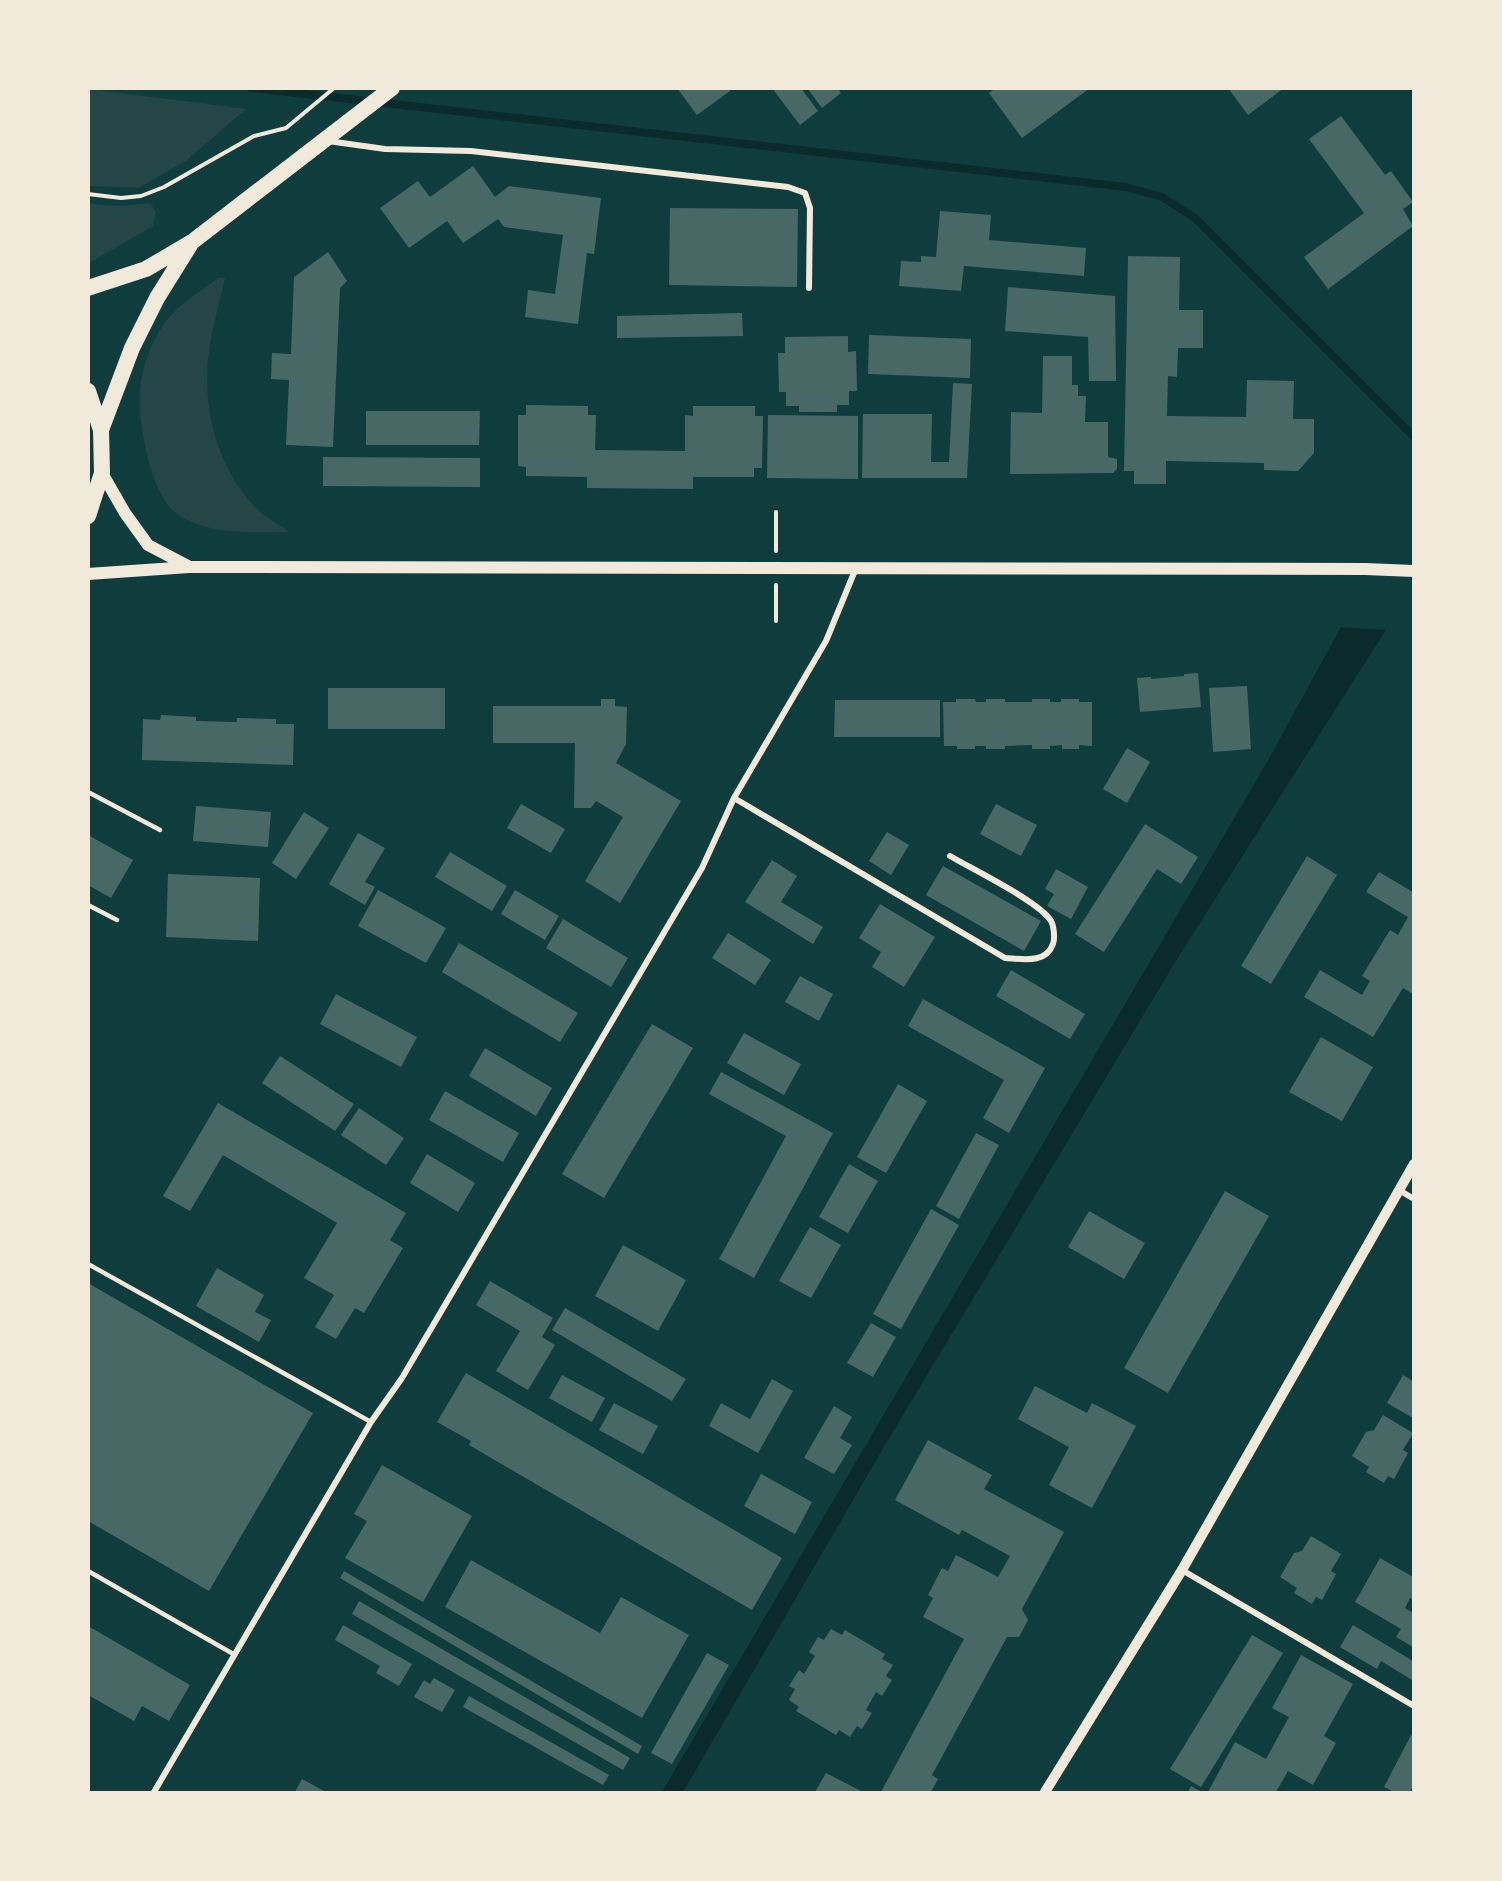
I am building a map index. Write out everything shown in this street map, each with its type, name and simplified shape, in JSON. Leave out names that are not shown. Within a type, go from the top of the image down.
[{"type":"highway","points":[[88,288],[146,269],[192,242],[392,88]]},
{"type":"highway","points":[[101,430],[132,348],[157,298],[192,242]]},
{"type":"highway","points":[[88,391],[101,430],[102,473],[88,516]]},
{"type":"main road","points":[[102,473],[125,513],[148,544],[189,567]]},
{"type":"main road","points":[[88,574],[189,567],[1365,569],[1413,571]]},
{"type":"street","points":[[325,140],[385,149],[471,151],[788,187],[805,193],[810,208],[809,288]]},
{"type":"street","points":[[154,1792],[371,1422],[402,1378],[702,868],[734,798],[826,641],[856,568]]},
{"type":"street","points":[[734,798],[1005,958],[1035,959],[1048,954],[1055,941],[1051,921],[1031,902],[950,856]]},
{"type":"street","points":[[1045,1792],[1182,1570],[1413,1164]]},
{"type":"street","points":[[1399,1190],[1413,1198]]},
{"type":"street","points":[[1182,1570],[1413,1706]]},
{"type":"lane","points":[[88,792],[160,830]]},
{"type":"lane","points":[[88,905],[117,920]]},
{"type":"lane","points":[[88,1264],[371,1422]]},
{"type":"lane","points":[[88,1571],[235,1655]]},
{"type":"path","points":[[88,194],[121,198],[149,193],[164,187],[254,136],[286,128],[333,88]]},
{"type":"shaded area","points":[[88,89],[246,109],[187,160],[139,188],[90,186]]},
{"type":"shaded area","points":[[89,203],[119,206],[149,203],[156,211],[153,226],[89,263]]},
{"type":"shaded area","points":[[218,278],[225,278],[211,339],[207,379],[211,419],[216,439],[232,476],[243,493],[256,508],[289,532],[231,531],[190,521],[177,514],[168,505],[153,475],[144,438],[140,403],[142,374],[149,351],[165,322],[186,301]]},
{"type":"shaded area","points":[[1413,587],[1179,956],[888,1440],[683,1792],[662,1792],[1266,764],[1342,625]]},
{"type":"pier","points":[[1413,510],[1414,593],[1390,630],[1338,627],[1411,511]]},
{"type":"building","points":[[677,88],[730,88],[730,91],[697,115]]},
{"type":"building","points":[[772,88],[801,88],[818,111],[800,125]]},
{"type":"building","points":[[807,88],[837,88],[841,93],[822,108]]},
{"type":"building","points":[[996,88],[1090,88],[1022,138],[989,93]]},
{"type":"building","points":[[1228,88],[1284,88],[1248,115]]},
{"type":"building","points":[[1341,116],[1385,175],[1391,171],[1413,202],[1403,209],[1413,226],[1328,289],[1304,257],[1364,213],[1309,139]]},
{"type":"building","points":[[473,166],[495,197],[509,186],[601,198],[594,254],[587,253],[578,324],[525,317],[528,290],[555,294],[563,235],[504,227],[498,219],[463,243],[447,221],[409,248],[380,208],[418,181],[430,197]]},
{"type":"building","points":[[670,208],[798,209],[797,287],[669,285]]},
{"type":"building","points":[[940,211],[991,215],[989,240],[1086,248],[1084,276],[964,266],[961,291],[899,286],[901,261],[921,262],[921,256],[936,257]]},
{"type":"building","points":[[328,252],[347,281],[340,288],[333,447],[286,445],[289,380],[271,379],[272,353],[291,354],[294,277]]},
{"type":"building","points":[[1128,256],[1180,257],[1179,310],[1203,310],[1203,348],[1178,348],[1177,377],[1168,376],[1167,416],[1246,417],[1247,380],[1294,381],[1293,419],[1314,419],[1314,453],[1298,471],[1264,470],[1264,463],[1166,461],[1166,484],[1134,484],[1134,471],[1124,471]]},
{"type":"building","points":[[1008,287],[1115,296],[1116,381],[1089,381],[1088,337],[1005,331]]},
{"type":"building","points":[[742,313],[743,336],[617,338],[617,316]]},
{"type":"building","points":[[869,335],[971,339],[970,378],[868,374]]},
{"type":"building","points":[[848,336],[848,352],[856,351],[857,391],[849,391],[849,405],[837,405],[837,412],[799,412],[799,406],[786,406],[786,392],[779,392],[778,353],[785,353],[785,337]]},
{"type":"building","points":[[1043,356],[1072,356],[1072,385],[1078,385],[1078,396],[1086,396],[1085,422],[1108,422],[1108,457],[1117,459],[1117,469],[1113,473],[1010,474],[1011,412],[1042,413]]},
{"type":"building","points":[[953,383],[972,384],[967,478],[862,478],[863,414],[932,414],[931,462],[949,462]]},
{"type":"building","points":[[526,405],[588,406],[588,415],[596,415],[595,450],[685,451],[685,415],[693,416],[693,406],[755,406],[755,416],[763,416],[762,468],[754,468],[754,477],[693,477],[693,489],[587,488],[587,477],[526,476],[526,467],[518,466],[518,415],[526,415]]},
{"type":"building","points":[[366,411],[480,411],[479,445],[366,445]]},
{"type":"building","points":[[768,415],[858,416],[858,479],[767,478]]},
{"type":"building","points":[[323,457],[480,458],[480,487],[323,486]]},
{"type":"building","points":[[1198,673],[1201,707],[1140,712],[1137,678],[1151,677],[1151,679]]},
{"type":"building","points":[[1247,686],[1251,749],[1213,752],[1209,688]]},
{"type":"building","points":[[328,688],[445,688],[445,729],[328,729]]},
{"type":"building","points":[[601,699],[615,699],[615,706],[627,707],[626,744],[616,763],[681,801],[620,903],[585,881],[623,817],[596,801],[591,808],[574,808],[575,743],[493,743],[493,706],[601,706]]},
{"type":"building","points":[[956,699],[975,699],[976,702],[986,702],[986,699],[1005,699],[1005,702],[1032,702],[1032,699],[1050,699],[1050,702],[1061,702],[1061,699],[1079,699],[1079,702],[1092,702],[1092,746],[1079,745],[1079,749],[1062,749],[1062,745],[1050,746],[1050,749],[1032,749],[1032,745],[1005,746],[1005,749],[986,749],[986,746],[975,746],[975,749],[957,749],[957,746],[944,746],[943,702],[956,702]]},
{"type":"building","points":[[835,700],[940,700],[940,737],[834,737]]},
{"type":"building","points":[[161,715],[196,717],[196,721],[237,722],[237,718],[276,719],[276,724],[294,724],[293,765],[142,760],[143,719],[160,720]]},
{"type":"building","points":[[1127,748],[1150,762],[1127,803],[1103,789]]},
{"type":"building","points":[[521,804],[565,829],[551,853],[507,828]]},
{"type":"building","points":[[996,804],[1037,825],[1021,856],[980,834]]},
{"type":"building","points":[[196,806],[271,812],[268,847],[193,841]]},
{"type":"building","points":[[304,812],[329,828],[296,879],[272,863]]},
{"type":"building","points":[[1145,824],[1198,857],[1181,884],[1157,869],[1104,952],[1075,934]]},
{"type":"building","points":[[887,832],[909,845],[891,875],[869,861]]},
{"type":"building","points":[[358,833],[385,848],[365,882],[375,887],[365,905],[329,884]]},
{"type":"building","points":[[88,835],[133,860],[111,898],[88,885]]},
{"type":"building","points":[[450,852],[507,886],[492,911],[435,877]]},
{"type":"building","points":[[1307,856],[1337,875],[1271,984],[1241,966]]},
{"type":"building","points":[[772,860],[797,876],[781,902],[823,927],[813,944],[745,902]]},
{"type":"building","points":[[943,866],[1041,921],[1024,951],[926,895]]},
{"type":"building","points":[[1056,869],[1088,887],[1071,919],[1047,906],[1054,894],[1045,889]]},
{"type":"building","points":[[1379,872],[1413,892],[1413,994],[1403,988],[1373,1037],[1304,997],[1320,970],[1362,995],[1370,981],[1362,976],[1390,930],[1398,935],[1408,917],[1366,892]]},
{"type":"building","points":[[168,874],[260,878],[258,941],[166,937]]},
{"type":"building","points":[[378,890],[446,928],[426,963],[358,926]]},
{"type":"building","points":[[515,890],[559,916],[545,940],[501,914]]},
{"type":"building","points":[[880,904],[935,937],[904,987],[872,967],[881,952],[859,938]]},
{"type":"building","points":[[563,919],[628,958],[611,987],[546,948]]},
{"type":"building","points":[[728,933],[771,960],[755,985],[712,958]]},
{"type":"building","points":[[459,943],[578,1013],[560,1042],[442,972]]},
{"type":"building","points":[[1011,970],[1085,1014],[1070,1039],[996,996]]},
{"type":"building","points":[[800,976],[833,994],[819,1021],[785,1002]]},
{"type":"building","points":[[336,994],[417,1037],[401,1067],[320,1024]]},
{"type":"building","points":[[923,999],[1045,1068],[1009,1133],[983,1118],[1004,1080],[908,1026]]},
{"type":"building","points":[[652,1024],[693,1048],[604,1198],[562,1174]]},
{"type":"building","points":[[744,1033],[801,1064],[784,1095],[727,1063]]},
{"type":"building","points":[[1321,1037],[1373,1067],[1342,1121],[1289,1092]]},
{"type":"building","points":[[485,1048],[552,1088],[536,1116],[469,1076]]},
{"type":"building","points":[[280,1056],[354,1104],[335,1131],[262,1083]]},
{"type":"building","points":[[721,1072],[833,1133],[754,1278],[719,1259],[786,1136],[709,1094]]},
{"type":"building","points":[[898,1084],[927,1101],[886,1173],[857,1157]]},
{"type":"building","points":[[445,1091],[519,1133],[503,1162],[429,1120]]},
{"type":"building","points":[[218,1103],[406,1213],[390,1240],[403,1248],[364,1313],[355,1308],[336,1339],[315,1327],[334,1295],[304,1278],[337,1223],[223,1155],[190,1211],[163,1196]]},
{"type":"building","points":[[359,1108],[404,1138],[386,1165],[341,1135]]},
{"type":"building","points":[[976,1133],[999,1145],[959,1219],[936,1206]]},
{"type":"building","points":[[427,1154],[475,1183],[458,1212],[410,1183]]},
{"type":"building","points":[[849,1164],[878,1181],[848,1233],[819,1217]]},
{"type":"building","points":[[1225,1191],[1269,1216],[1168,1393],[1124,1368]]},
{"type":"building","points":[[931,1209],[959,1225],[901,1329],[873,1314]]},
{"type":"building","points":[[1089,1211],[1145,1243],[1124,1279],[1068,1247]]},
{"type":"building","points":[[810,1227],[841,1245],[811,1298],[779,1281]]},
{"type":"building","points":[[623,1245],[686,1280],[658,1331],[595,1296]]},
{"type":"building","points":[[217,1268],[264,1295],[255,1312],[271,1320],[259,1342],[196,1306]]},
{"type":"building","points":[[490,1281],[553,1318],[542,1337],[555,1345],[528,1390],[496,1371],[520,1331],[476,1305]]},
{"type":"building","points":[[88,1283],[313,1413],[209,1591],[88,1521]]},
{"type":"building","points":[[565,1308],[686,1379],[672,1401],[552,1330]]},
{"type":"building","points":[[871,1323],[896,1337],[873,1377],[847,1363]]},
{"type":"building","points":[[466,1373],[782,1558],[752,1610],[469,1445],[471,1441],[437,1422]]},
{"type":"building","points":[[562,1375],[605,1398],[592,1422],[549,1398]]},
{"type":"building","points":[[1403,1375],[1413,1381],[1413,1418],[1387,1403]]},
{"type":"building","points":[[772,1379],[793,1391],[758,1453],[709,1426],[721,1403],[750,1419]]},
{"type":"building","points":[[1035,1386],[1087,1413],[1092,1403],[1136,1426],[1092,1508],[1049,1485],[1069,1447],[1018,1419]]},
{"type":"building","points":[[614,1403],[658,1426],[643,1454],[599,1430]]},
{"type":"building","points":[[834,1406],[852,1417],[840,1438],[852,1445],[834,1474],[804,1458]]},
{"type":"building","points":[[1383,1415],[1413,1433],[1403,1450],[1408,1453],[1394,1479],[1388,1476],[1384,1483],[1366,1472],[1369,1467],[1352,1456],[1366,1432],[1374,1430]]},
{"type":"building","points":[[928,1440],[992,1475],[984,1489],[1064,1532],[1022,1609],[1028,1620],[1019,1637],[1007,1637],[932,1775],[938,1779],[931,1792],[881,1792],[964,1639],[923,1617],[933,1598],[928,1595],[942,1568],[948,1571],[956,1555],[998,1577],[1010,1556],[962,1530],[959,1535],[895,1500]]},
{"type":"building","points":[[382,1465],[472,1516],[423,1602],[345,1558],[367,1521],[354,1514]]},
{"type":"building","points":[[761,1474],[812,1502],[795,1534],[744,1506]]},
{"type":"building","points":[[1311,1536],[1341,1554],[1331,1571],[1336,1574],[1322,1600],[1316,1597],[1312,1604],[1294,1593],[1297,1588],[1280,1577],[1294,1553],[1302,1551]]},
{"type":"building","points":[[1380,1558],[1413,1577],[1413,1600],[1410,1598],[1405,1608],[1413,1613],[1413,1647],[1396,1637],[1401,1629],[1355,1602]]},
{"type":"building","points":[[471,1560],[600,1633],[621,1597],[689,1635],[642,1718],[445,1607]]},
{"type":"building","points":[[344,1571],[642,1746],[638,1754],[340,1578]]},
{"type":"building","points":[[359,1601],[630,1758],[623,1770],[352,1614]]},
{"type":"building","points":[[343,1625],[412,1664],[399,1686],[376,1673],[380,1666],[335,1640]]},
{"type":"building","points":[[1353,1625],[1413,1661],[1412,1680],[1381,1661],[1377,1669],[1340,1647]]},
{"type":"building","points":[[88,1626],[190,1685],[169,1721],[142,1706],[134,1721],[88,1695]]},
{"type":"building","points":[[831,1629],[842,1635],[845,1630],[885,1654],[882,1659],[893,1665],[886,1676],[892,1680],[882,1696],[876,1692],[866,1710],[872,1713],[862,1729],[857,1726],[850,1737],[839,1730],[836,1735],[796,1711],[799,1707],[789,1700],[795,1689],[789,1686],[799,1670],[804,1674],[815,1656],[809,1652],[818,1637],[824,1640]]},
{"type":"building","points":[[1252,1635],[1283,1653],[1201,1787],[1170,1769]]},
{"type":"building","points":[[707,1653],[729,1665],[672,1764],[651,1753]]},
{"type":"building","points":[[1301,1655],[1353,1684],[1324,1736],[1336,1743],[1313,1785],[1288,1771],[1276,1792],[1208,1792],[1235,1742],[1266,1759],[1289,1717],[1272,1708]]},
{"type":"building","points":[[434,1678],[455,1690],[442,1712],[414,1697],[424,1680],[430,1684]]},
{"type":"building","points":[[469,1696],[609,1775],[603,1785],[463,1707]]},
{"type":"building","points":[[1411,1735],[1413,1736],[1413,1787],[1410,1792],[1394,1792],[1384,1787]]},
{"type":"building","points":[[826,1773],[863,1792],[815,1792]]},
{"type":"building","points":[[302,1779],[326,1792],[295,1792]]},
{"type":"building","points":[[1191,1786],[1202,1792],[1188,1792]]},
{"type":"waterway","points":[[251,88],[1126,187],[1162,197],[1195,218],[1414,437]]}]
